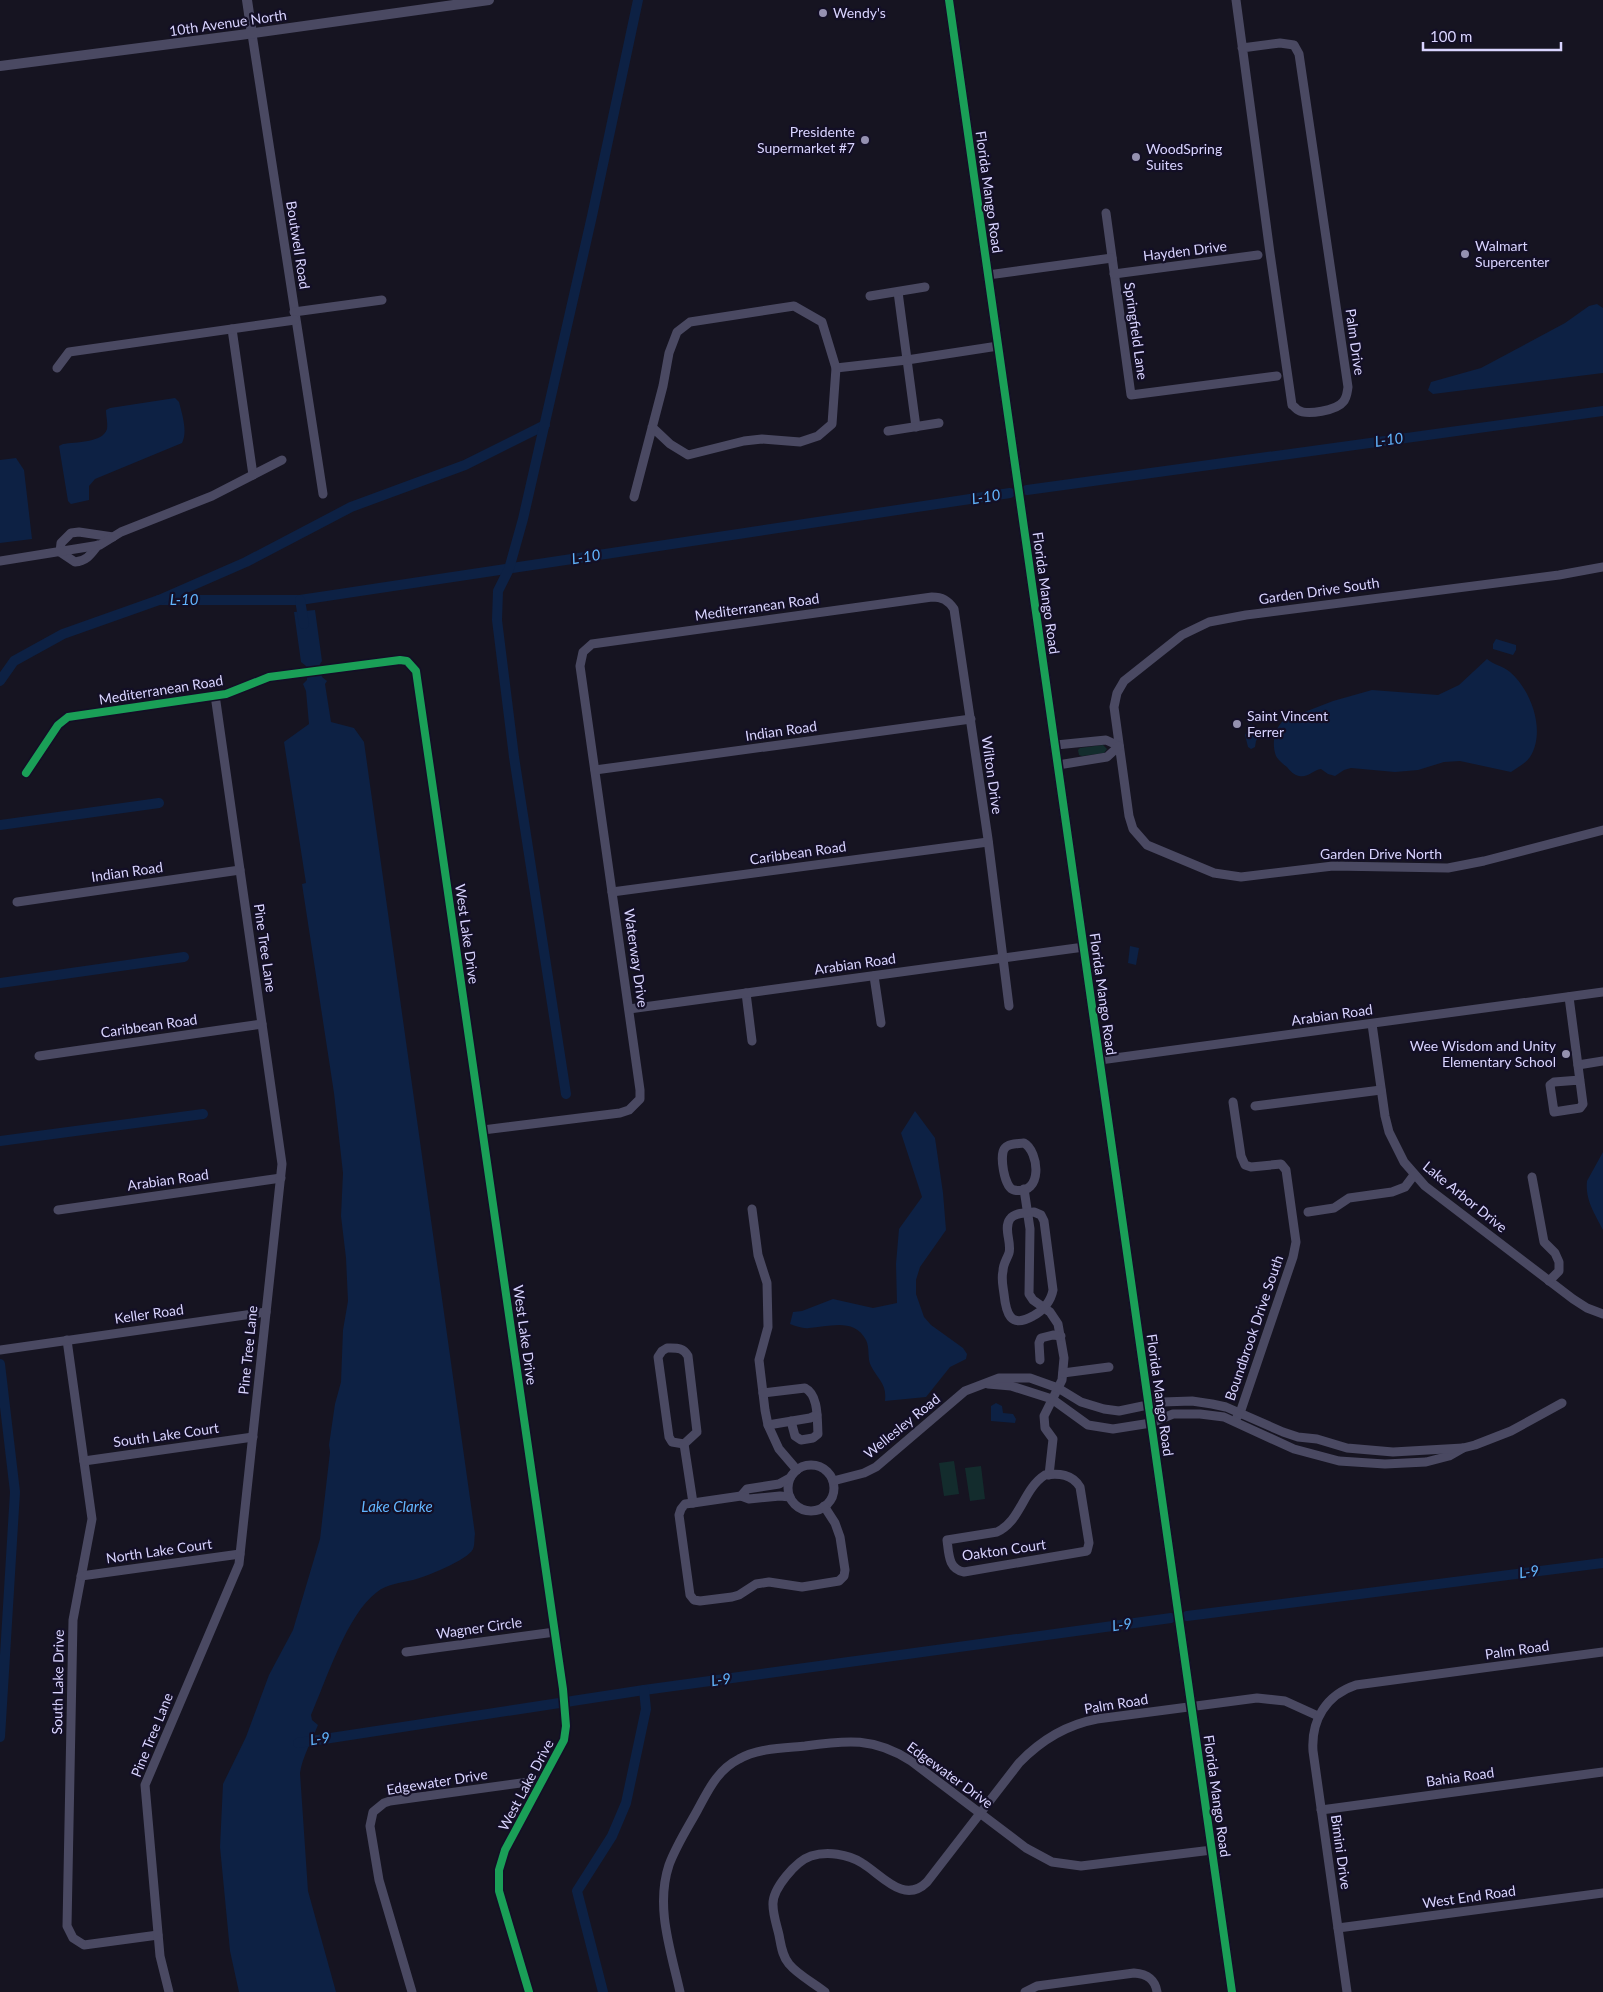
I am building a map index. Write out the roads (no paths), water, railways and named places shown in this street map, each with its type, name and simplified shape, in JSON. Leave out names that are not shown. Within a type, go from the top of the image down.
[{"type":"street","name":"Boutwell Road","points":[[247,0],[323,494]]},
{"type":"street","name":"10th Avenue North","points":[[0,66],[252,34],[489,0]]},
{"type":"street","name":"Florida Mango Road","points":[[949,0],[1232,1992]]},
{"type":"street","name":"Palm Drive","points":[[1236,0],[1242,48],[1272,272],[1292,404],[1299,411],[1308,413],[1334,409],[1342,404],[1347,397],[1348,388],[1300,54],[1294,44],[1280,43],[1242,48]]},
{"type":"street","name":"Springfield Lane","points":[[1106,213],[1131,395],[1277,376]]},
{"type":"street","name":"Hayden Drive","points":[[1114,274],[1258,255]]},
{"type":"street","points":[[988,275],[1112,258]]},
{"type":"street","points":[[870,296],[925,287]]},
{"type":"street","points":[[898,292],[916,427]]},
{"type":"street","points":[[57,368],[69,352],[232,329],[382,300]]},
{"type":"street","points":[[634,497],[652,427],[663,386],[669,353],[677,332],[690,322],[794,306],[822,322],[836,368],[832,424],[818,436],[800,442],[762,439],[744,441],[688,455],[670,444],[652,427]]},
{"type":"street","points":[[232,329],[253,475]]},
{"type":"street","points":[[836,368],[907,360],[998,346]]},
{"type":"street","points":[[888,431],[939,423]]},
{"type":"street","points":[[0,561],[98,545],[121,532],[212,496],[282,460]]},
{"type":"street","points":[[60,552],[61,543],[71,533],[87,532],[113,537]]},
{"type":"street","points":[[87,532],[88,548]]},
{"type":"street","points":[[60,552],[75,562],[81,561],[88,558],[98,545]]},
{"type":"street","name":"Garden Drive South","points":[[1118,746],[1114,707],[1117,693],[1124,681],[1182,635],[1210,622],[1246,615],[1552,576],[1603,567]]},
{"type":"street","name":"Mediterranean Road","points":[[580,659],[587,647],[592,644],[932,597],[945,599]]},
{"type":"street","name":"Wilton Drive","points":[[945,599],[954,609],[1010,1006]]},
{"type":"street","name":"Waterway Drive","points":[[483,1130],[620,1113],[635,1106],[640,1099],[580,659]]},
{"type":"street","name":"Mediterranean Road","points":[[26,773],[58,725],[68,717],[215,695],[239,690],[263,679],[326,669],[400,660],[412,666]]},
{"type":"street","name":"West Lake Drive","points":[[412,666],[418,677],[563,1689],[566,1726],[564,1740],[502,1856],[498,1877],[500,1891],[530,1992]]},
{"type":"street","name":"Pine Tree Lane","points":[[168,1992],[160,1956],[145,1785],[239,1564],[282,1164],[215,695]]},
{"type":"street","name":"Indian Road","points":[[595,770],[970,719]]},
{"type":"street","points":[[1056,745],[1106,740],[1118,746],[1107,757],[1058,765]]},
{"type":"street","name":"Garden Drive North","points":[[1118,746],[1128,816],[1137,835],[1153,848],[1214,873],[1227,876],[1247,877],[1333,866],[1448,868],[1484,861],[1603,830]]},
{"type":"street","name":"Caribbean Road","points":[[612,892],[988,842]]},
{"type":"street","name":"Indian Road","points":[[18,902],[240,870]]},
{"type":"street","name":"Arabian Road","points":[[629,1009],[1084,947]]},
{"type":"street","points":[[874,976],[881,1023]]},
{"type":"street","name":"Arabian Road","points":[[1100,1060],[1603,992]]},
{"type":"street","points":[[746,993],[752,1041]]},
{"type":"street","points":[[1569,997],[1580,1080],[1583,1104],[1580,1108],[1554,1112],[1550,1086],[1554,1082],[1580,1080]]},
{"type":"street","name":"Caribbean Road","points":[[39,1056],[262,1024]]},
{"type":"street","name":"Lake Arbor Drive","points":[[1372,1024],[1385,1116],[1392,1140],[1404,1162],[1414,1175],[1425,1186],[1549,1281],[1586,1308],[1603,1314]]},
{"type":"street","points":[[1578,1065],[1603,1061]]},
{"type":"street","points":[[1255,1106],[1381,1090]]},
{"type":"street","name":"Boundbrook Drive South","points":[[1233,1102],[1241,1156],[1245,1165],[1251,1167],[1281,1164],[1286,1170],[1296,1242],[1293,1257],[1240,1413],[1234,1422]]},
{"type":"street","points":[[1024,1143],[1029,1146],[1032,1152],[1036,1177],[1035,1183],[1030,1188],[1024,1189],[1014,1190],[1008,1187],[1005,1181],[1002,1153],[1004,1148],[1010,1145],[1024,1143]]},
{"type":"street","points":[[1308,1212],[1334,1208],[1349,1198],[1392,1192],[1405,1187],[1414,1175]]},
{"type":"street","points":[[1532,1177],[1544,1242],[1555,1253],[1559,1262],[1559,1270],[1549,1281]]},
{"type":"street","name":"Arabian Road","points":[[58,1210],[281,1178]]},
{"type":"street","points":[[1024,1189],[1031,1251],[1029,1294],[1033,1300],[1044,1307],[1054,1318],[1061,1336],[1064,1358],[1063,1373],[1043,1422],[1053,1440],[1049,1475]]},
{"type":"street","points":[[752,1209],[758,1255],[767,1283],[768,1327],[759,1360],[768,1425],[779,1450],[797,1470]]},
{"type":"street","points":[[1034,1212],[1041,1215],[1044,1221],[1053,1290],[1052,1296],[1044,1307],[1036,1315],[1019,1321],[1011,1318],[1006,1311],[1002,1277],[1005,1260],[1009,1252],[1007,1223],[1011,1217],[1034,1212]]},
{"type":"street","name":"Keller Road","points":[[0,1350],[266,1312]]},
{"type":"street","points":[[1040,1360],[1039,1343],[1042,1338],[1052,1335],[1061,1336]]},
{"type":"street","name":"South Lake Drive","points":[[67,1340],[92,1519],[73,1620],[67,1926],[73,1938],[84,1945],[158,1935]]},
{"type":"street","points":[[668,1348],[679,1348],[685,1351],[688,1356],[697,1432],[684,1444],[672,1442],[669,1437],[658,1357],[662,1351],[668,1348]]},
{"type":"street","points":[[1063,1373],[1109,1367]]},
{"type":"street","name":"Wellesley Road","points":[[833,1481],[864,1473],[876,1467],[965,1391],[999,1378],[1030,1378],[1058,1388],[1081,1402],[1104,1409],[1119,1411],[1149,1405],[1192,1401],[1226,1407],[1283,1432],[1318,1439],[1347,1448],[1393,1452],[1463,1448]]},
{"type":"street","name":"Wellesley Road","points":[[985,1384],[1011,1386],[1052,1399],[1088,1425],[1113,1429],[1151,1423],[1173,1414],[1224,1417],[1294,1449],[1339,1461],[1385,1464],[1426,1462],[1449,1456],[1463,1448]]},
{"type":"street","points":[[763,1393],[805,1388],[810,1391],[814,1397],[818,1434],[813,1438],[801,1440],[795,1436],[791,1421]]},
{"type":"street","points":[[1463,1448],[1511,1431],[1562,1403]]},
{"type":"street","points":[[768,1425],[810,1418],[816,1415]]},
{"type":"street","name":"South Lake Court","points":[[84,1461],[253,1437]]},
{"type":"street","points":[[684,1444],[693,1502]]},
{"type":"street","points":[[741,1496],[747,1489],[779,1484],[790,1478],[797,1470],[811,1465],[818,1466],[830,1475],[834,1487],[831,1498],[824,1506],[811,1511],[804,1510],[798,1507],[790,1497],[788,1484],[790,1478]]},
{"type":"street","name":"Oakton Court","points":[[1049,1475],[1067,1476],[1078,1483],[1089,1542],[1087,1551],[964,1572],[958,1571],[952,1566],[947,1540],[997,1532],[1003,1529],[1013,1520],[1040,1479],[1049,1475]]},
{"type":"street","points":[[790,1497],[748,1499],[741,1496],[693,1502],[685,1504],[680,1509],[679,1515],[690,1595],[694,1600],[732,1597],[739,1595],[756,1584],[769,1582],[802,1587],[839,1581],[844,1576],[845,1570],[840,1537],[835,1523],[824,1506]]},
{"type":"street","name":"North Lake Court","points":[[81,1576],[240,1554]]},
{"type":"street","name":"Wagner Circle","points":[[406,1652],[555,1632]]},
{"type":"street","name":"Palm Road","points":[[825,1992],[789,1964],[783,1951],[772,1904],[791,1869],[796,1864],[813,1856],[827,1854],[842,1855],[864,1864],[896,1888],[903,1891],[917,1890],[927,1882],[1019,1763],[1030,1751],[1057,1732],[1088,1721],[1257,1698],[1271,1699],[1298,1706],[1318,1716],[1332,1698],[1343,1690],[1356,1685],[1603,1652]]},
{"type":"street","name":"Bimini Drive","points":[[1318,1716],[1312,1744],[1347,1992]]},
{"type":"street","name":"Edgewater Drive","points":[[680,1992],[664,1920],[664,1888],[667,1872],[674,1853],[712,1783],[733,1762],[747,1755],[762,1751],[841,1741],[871,1743],[898,1753],[1038,1856],[1066,1865],[1088,1866],[1212,1850]]},
{"type":"street","name":"Bahia Road","points":[[1321,1810],[1603,1772]]},
{"type":"street","name":"Edgewater Drive","points":[[412,1992],[379,1880],[370,1826],[373,1812],[384,1803],[390,1801],[543,1780]]},
{"type":"street","name":"West End Road","points":[[1338,1928],[1603,1893]]},
{"type":"street","points":[[1025,1992],[1037,1986],[1134,1973],[1148,1976],[1156,1986],[1157,1992]]},
{"type":"water","points":[[1597,304],[1603,308],[1603,373],[1433,394],[1428,390],[1431,382],[1481,368],[1565,323],[1589,306]]},
{"type":"water","points":[[175,398],[179,402],[184,423],[184,439],[182,443],[95,479],[89,486],[89,500],[71,504],[68,501],[59,446],[100,437],[107,429],[106,410],[110,408]]},
{"type":"water","points":[[16,458],[24,470],[32,539],[0,543],[0,460]]},
{"type":"water","name":"Lake Clarke","points":[[315,610],[322,661],[320,664],[322,677],[327,681],[325,684],[331,722],[354,728],[364,742],[475,1534],[473,1549],[463,1558],[446,1568],[413,1580],[385,1587],[366,1602],[338,1649],[311,1715],[312,1720],[318,1725],[305,1755],[300,1773],[308,1891],[336,1992],[239,1992],[230,1951],[220,1847],[223,1784],[246,1737],[269,1675],[293,1630],[320,1539],[330,1452],[329,1445],[335,1404],[341,1382],[343,1330],[348,1301],[346,1258],[341,1216],[343,1173],[334,1093],[302,884],[306,883],[284,742],[309,724],[306,691],[303,684],[307,680],[306,666],[301,662],[294,612]]},
{"type":"water","points":[[1496,639],[1516,645],[1513,655],[1493,649]]},
{"type":"water","points":[[1487,659],[1510,672],[1518,680],[1530,701],[1537,724],[1535,747],[1530,757],[1511,772],[1460,761],[1444,762],[1418,770],[1395,772],[1351,768],[1335,776],[1321,769],[1302,776],[1292,773],[1276,756],[1275,736],[1278,727],[1284,720],[1333,701],[1372,690],[1438,695],[1459,685]]},
{"type":"water","points":[[1251,724],[1260,729],[1261,733],[1255,747],[1251,749],[1248,747],[1245,735]]},
{"type":"water","points":[[1130,946],[1139,948],[1136,965],[1128,963]]},
{"type":"water","points":[[915,1111],[935,1138],[946,1230],[920,1267],[916,1280],[916,1294],[924,1317],[931,1325],[963,1348],[967,1354],[966,1359],[950,1367],[926,1397],[885,1401],[885,1390],[871,1366],[866,1340],[855,1328],[832,1325],[807,1328],[790,1324],[793,1312],[802,1311],[833,1299],[873,1308],[897,1303],[896,1264],[899,1229],[922,1197],[901,1133]]},
{"type":"water","points":[[1603,1152],[1603,1230],[1591,1207],[1587,1181]]},
{"type":"water","points":[[996,1403],[1002,1406],[1003,1413],[1013,1414],[1016,1419],[1015,1423],[991,1421],[991,1406]]},
{"type":"waterway","points":[[566,1094],[514,757],[497,620],[498,591],[509,569],[523,519],[592,216],[638,0]]},
{"type":"waterway","name":"L-10","points":[[1027,490],[1603,411]]},
{"type":"waterway","points":[[0,681],[14,661],[63,634],[159,600],[246,562],[351,507],[465,465],[545,425]]},
{"type":"waterway","name":"L-10","points":[[159,600],[300,600],[1010,493]]},
{"type":"waterway","points":[[300,600],[304,624]]},
{"type":"waterway","points":[[0,825],[159,803]]},
{"type":"waterway","points":[[0,983],[184,957]]},
{"type":"waterway","points":[[0,1141],[203,1114]]},
{"type":"waterway","points":[[0,1364],[15,1492],[0,1737]]},
{"type":"waterway","name":"L-9","points":[[1187,1616],[1603,1563]]},
{"type":"waterway","name":"L-9","points":[[298,1743],[644,1690],[1171,1618]]},
{"type":"waterway","points":[[603,1992],[577,1891],[612,1836],[626,1803],[646,1709],[644,1690]]},
{"type":"place","name":"Wendy's","points":[[823,13]]},
{"type":"place","name":"Presidente Supermarket #7","points":[[865,140]]},
{"type":"place","name":"WoodSpring Suites","points":[[1136,157]]},
{"type":"place","name":"Walmart Supercenter","points":[[1465,254]]},
{"type":"place","name":"Saint Vincent Ferrer","points":[[1237,724]]},
{"type":"place","name":"Wee Wisdom and Unity Elementary School","points":[[1566,1054]]}]
